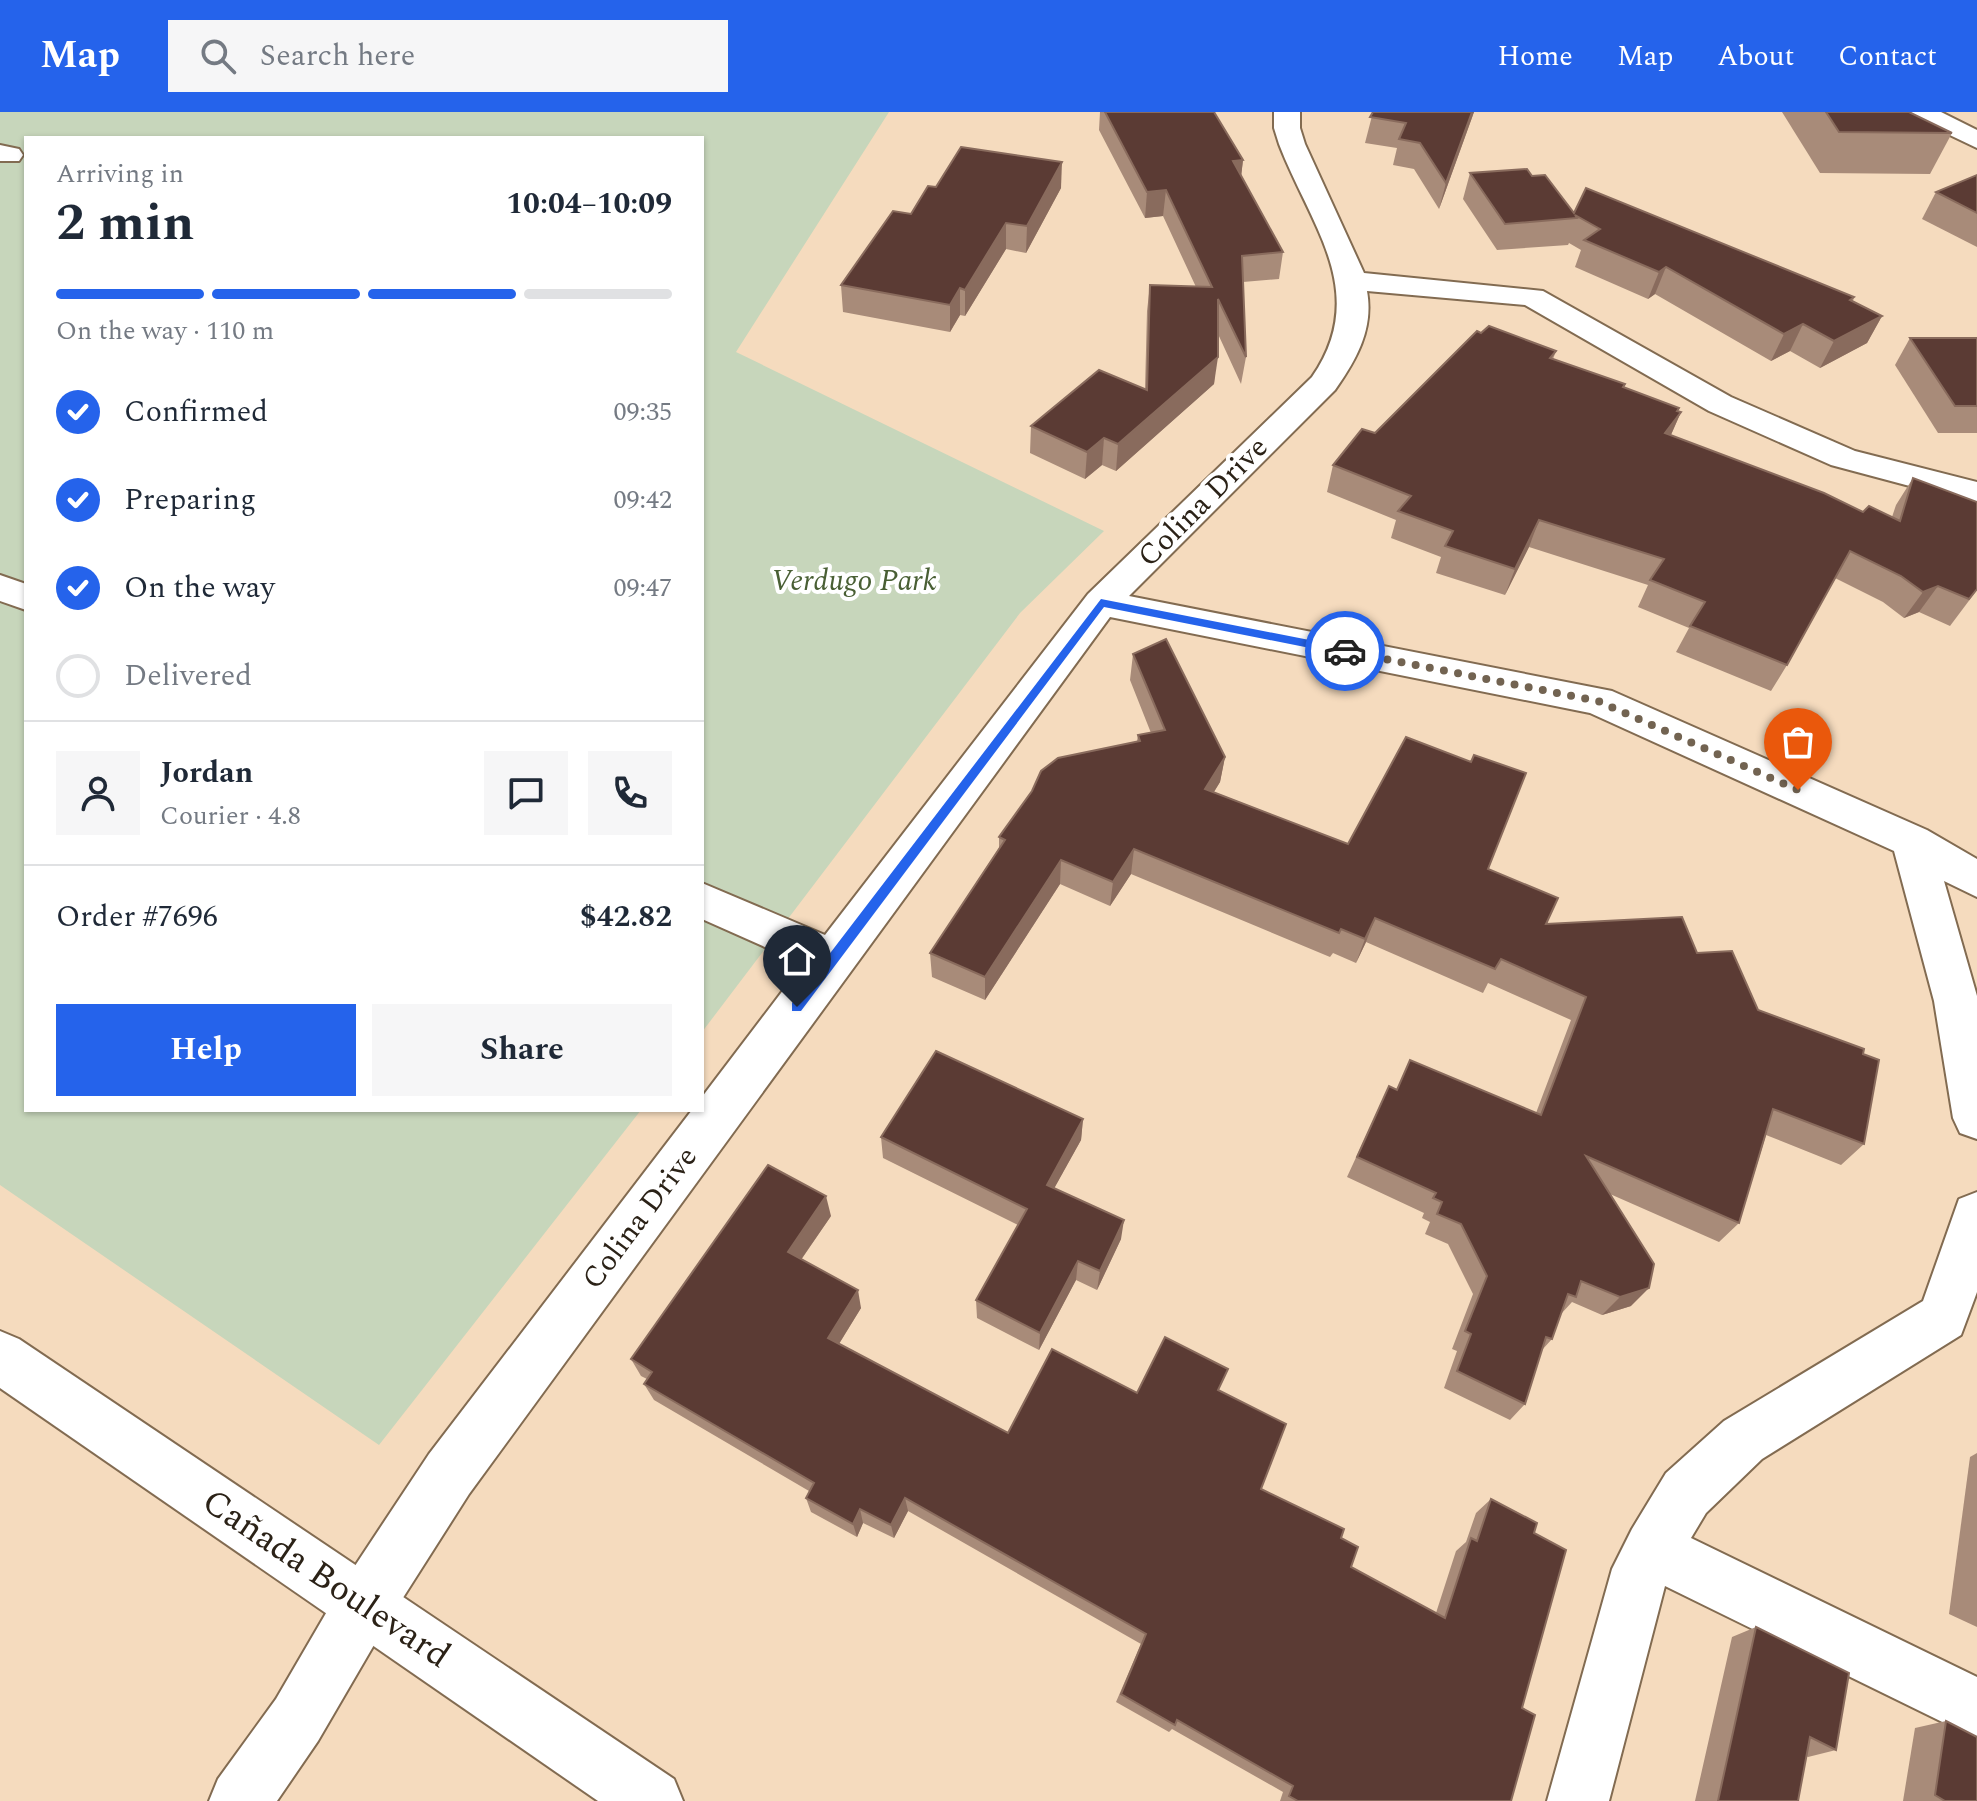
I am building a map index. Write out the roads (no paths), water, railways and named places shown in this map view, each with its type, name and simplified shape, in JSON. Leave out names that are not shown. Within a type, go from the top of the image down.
[{"type":"street","points":[[1287,112],[1285,121],[1300,166],[1354,281],[1532,297],[1720,404],[1829,452],[1977,493]]},
{"type":"street","points":[[1921,112],[1977,140]]},
{"type":"street","name":"Colina Drive","points":[[240,1801],[297,1720],[364,1605],[449,1474],[1101,603],[1324,383],[1344,353],[1350,331],[1354,281]]},
{"type":"street","points":[[0,587],[24,597]]},
{"type":"street","points":[[1101,603],[1598,701],[1912,841],[1977,880]]},
{"type":"street","points":[[1912,841],[1956,1001],[1977,1118]]},
{"type":"street","points":[[704,901],[833,958]]},
{"type":"street","points":[[1578,1801],[1641,1569],[1686,1493],[1743,1440],[1943,1317],[1977,1215]]},
{"type":"street","name":"Cañada Boulevard","points":[[0,1357],[652,1801]]},
{"type":"street","points":[[1652,1549],[1977,1709]]},
{"type":"park label","name":"Verdugo Park","points":[[854,581]]}]
